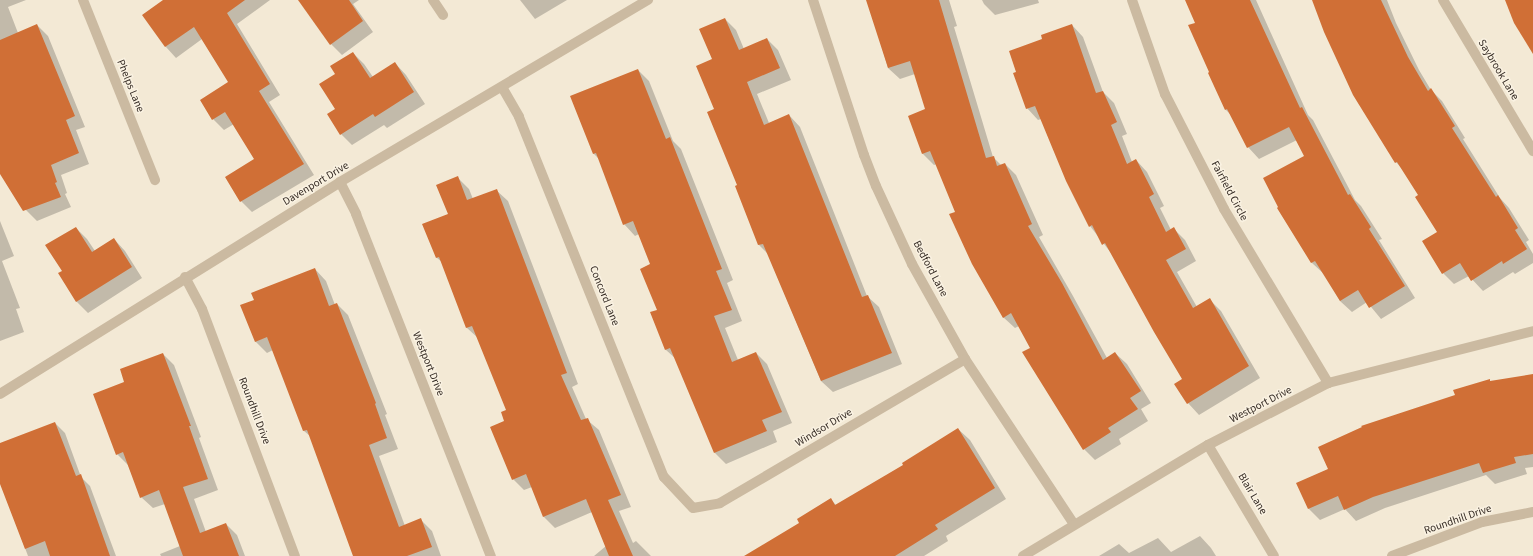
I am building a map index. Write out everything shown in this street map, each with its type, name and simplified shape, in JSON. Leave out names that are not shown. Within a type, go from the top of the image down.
[{"type":"street","name":"Phelps Lane","points":[[83,0],[155,180]]},
{"type":"street","points":[[433,0],[443,15]]},
{"type":"street","name":"Davenport Drive","points":[[0,394],[340,182],[648,0]]},
{"type":"street","name":"Bedford Lane","points":[[813,0],[876,186],[912,264],[965,358],[1074,524]]},
{"type":"street","name":"Fairfield Circle","points":[[1132,0],[1169,101],[1224,209],[1328,383]]},
{"type":"street","name":"Saybrook Lane","points":[[1443,0],[1533,151]]},
{"type":"street","name":"Concord Lane","points":[[502,87],[519,117],[664,477],[693,508]]},
{"type":"street","name":"Westport Drive","points":[[340,182],[356,214],[491,556]]},
{"type":"street","name":"Roundhill Drive","points":[[186,277],[202,309],[295,556]]},
{"type":"street","name":"Westport Drive","points":[[1023,556],[1074,524],[1208,445],[1328,383],[1533,331]]},
{"type":"street","name":"Windsor Drive","points":[[693,508],[720,504],[965,358]]},
{"type":"street","name":"Blair Lane","points":[[1208,445],[1274,556]]},
{"type":"street","name":"Roundhill Drive","points":[[1392,556],[1482,522],[1533,512]]},
{"type":"building","points":[[163,0],[245,0],[227,13],[270,84],[259,91],[304,164],[240,202],[225,177],[254,159],[225,112],[212,120],[200,100],[228,82],[194,27],[165,47],[142,15]]},
{"type":"building","points":[[298,0],[349,0],[363,21],[330,45]]},
{"type":"building","points":[[866,0],[939,0],[986,158],[994,156],[997,166],[1005,163],[1032,224],[1028,226],[1062,283],[1103,360],[1115,352],[1141,391],[1130,398],[1138,409],[1108,428],[1111,432],[1083,450],[1022,352],[1030,348],[1011,313],[1003,318],[972,264],[949,214],[955,212],[930,151],[922,154],[908,116],[925,109],[910,61],[888,68]]},
{"type":"building","points":[[1185,0],[1250,0],[1300,108],[1302,107],[1348,195],[1350,194],[1371,227],[1369,229],[1405,286],[1369,308],[1358,290],[1340,301],[1315,261],[1311,263],[1277,208],[1278,207],[1263,178],[1304,156],[1289,127],[1247,148],[1227,109],[1225,110],[1208,73],[1209,72],[1188,25],[1195,23]]},
{"type":"building","points":[[1312,0],[1381,0],[1408,57],[1428,91],[1431,88],[1455,126],[1452,128],[1496,197],[1498,195],[1518,228],[1515,230],[1527,249],[1503,264],[1502,261],[1471,281],[1460,263],[1442,274],[1422,241],[1437,232],[1415,197],[1418,195],[1397,162],[1395,163],[1353,95],[1324,32]]},
{"type":"building","points":[[1505,0],[1533,0],[1533,54],[1514,23]]},
{"type":"building","points":[[725,18],[739,50],[767,38],[780,68],[747,82],[764,125],[789,114],[862,297],[868,295],[892,353],[821,381],[763,244],[758,245],[735,186],[737,185],[707,112],[714,109],[696,66],[712,59],[699,29]]},
{"type":"building","points":[[37,24],[75,116],[66,120],[79,153],[51,165],[57,182],[55,183],[61,197],[23,211],[0,174],[0,40]]},
{"type":"building","points":[[1072,24],[1096,93],[1103,91],[1117,122],[1111,125],[1127,164],[1136,159],[1154,194],[1149,197],[1166,232],[1174,227],[1186,249],[1166,260],[1193,308],[1210,298],[1249,366],[1187,404],[1174,384],[1182,379],[1154,332],[1105,243],[1102,245],[1092,225],[1089,227],[1066,181],[1035,106],[1026,109],[1013,73],[1016,72],[1009,51],[1042,39],[1041,35]]},
{"type":"building","points":[[353,52],[370,78],[395,62],[414,92],[375,117],[373,114],[340,135],[327,114],[335,109],[319,84],[335,74],[330,66]]},
{"type":"building","points":[[638,69],[666,139],[670,137],[722,269],[716,271],[732,310],[714,316],[732,362],[756,352],[782,412],[762,420],[767,431],[714,453],[670,348],[665,350],[650,312],[657,310],[640,269],[650,264],[633,221],[623,225],[596,153],[593,154],[570,96]]},
{"type":"building","points":[[458,176],[467,200],[497,189],[567,373],[561,375],[581,420],[588,418],[621,495],[608,500],[633,556],[609,556],[586,499],[543,517],[526,474],[512,480],[490,427],[504,421],[501,412],[506,410],[472,326],[466,328],[439,257],[436,258],[422,224],[448,214],[436,185]]},
{"type":"building","points":[[76,227],[92,252],[114,238],[132,267],[76,302],[58,273],[62,271],[45,245]]},
{"type":"building","points":[[315,268],[329,306],[337,303],[376,403],[375,404],[387,438],[369,445],[399,527],[421,518],[432,547],[407,556],[353,556],[307,430],[303,431],[267,337],[255,342],[240,305],[254,300],[251,293]]},
{"type":"building","points":[[163,353],[191,426],[189,426],[208,479],[183,487],[200,533],[226,523],[239,556],[183,556],[159,490],[140,498],[123,452],[116,455],[93,394],[124,382],[120,369]]},
{"type":"building","points":[[1533,374],[1533,454],[1514,457],[1516,463],[1483,473],[1479,463],[1373,497],[1344,510],[1338,496],[1308,509],[1296,483],[1328,469],[1318,447],[1362,427],[1361,426],[1455,395],[1453,390],[1490,379],[1490,381]]},
{"type":"building","points":[[55,422],[76,476],[81,474],[110,556],[50,556],[45,541],[25,549],[0,484],[0,443]]},
{"type":"building","points":[[958,428],[995,488],[935,525],[938,529],[895,556],[744,556],[799,523],[797,519],[831,498],[835,505],[903,465],[902,463]]}]
